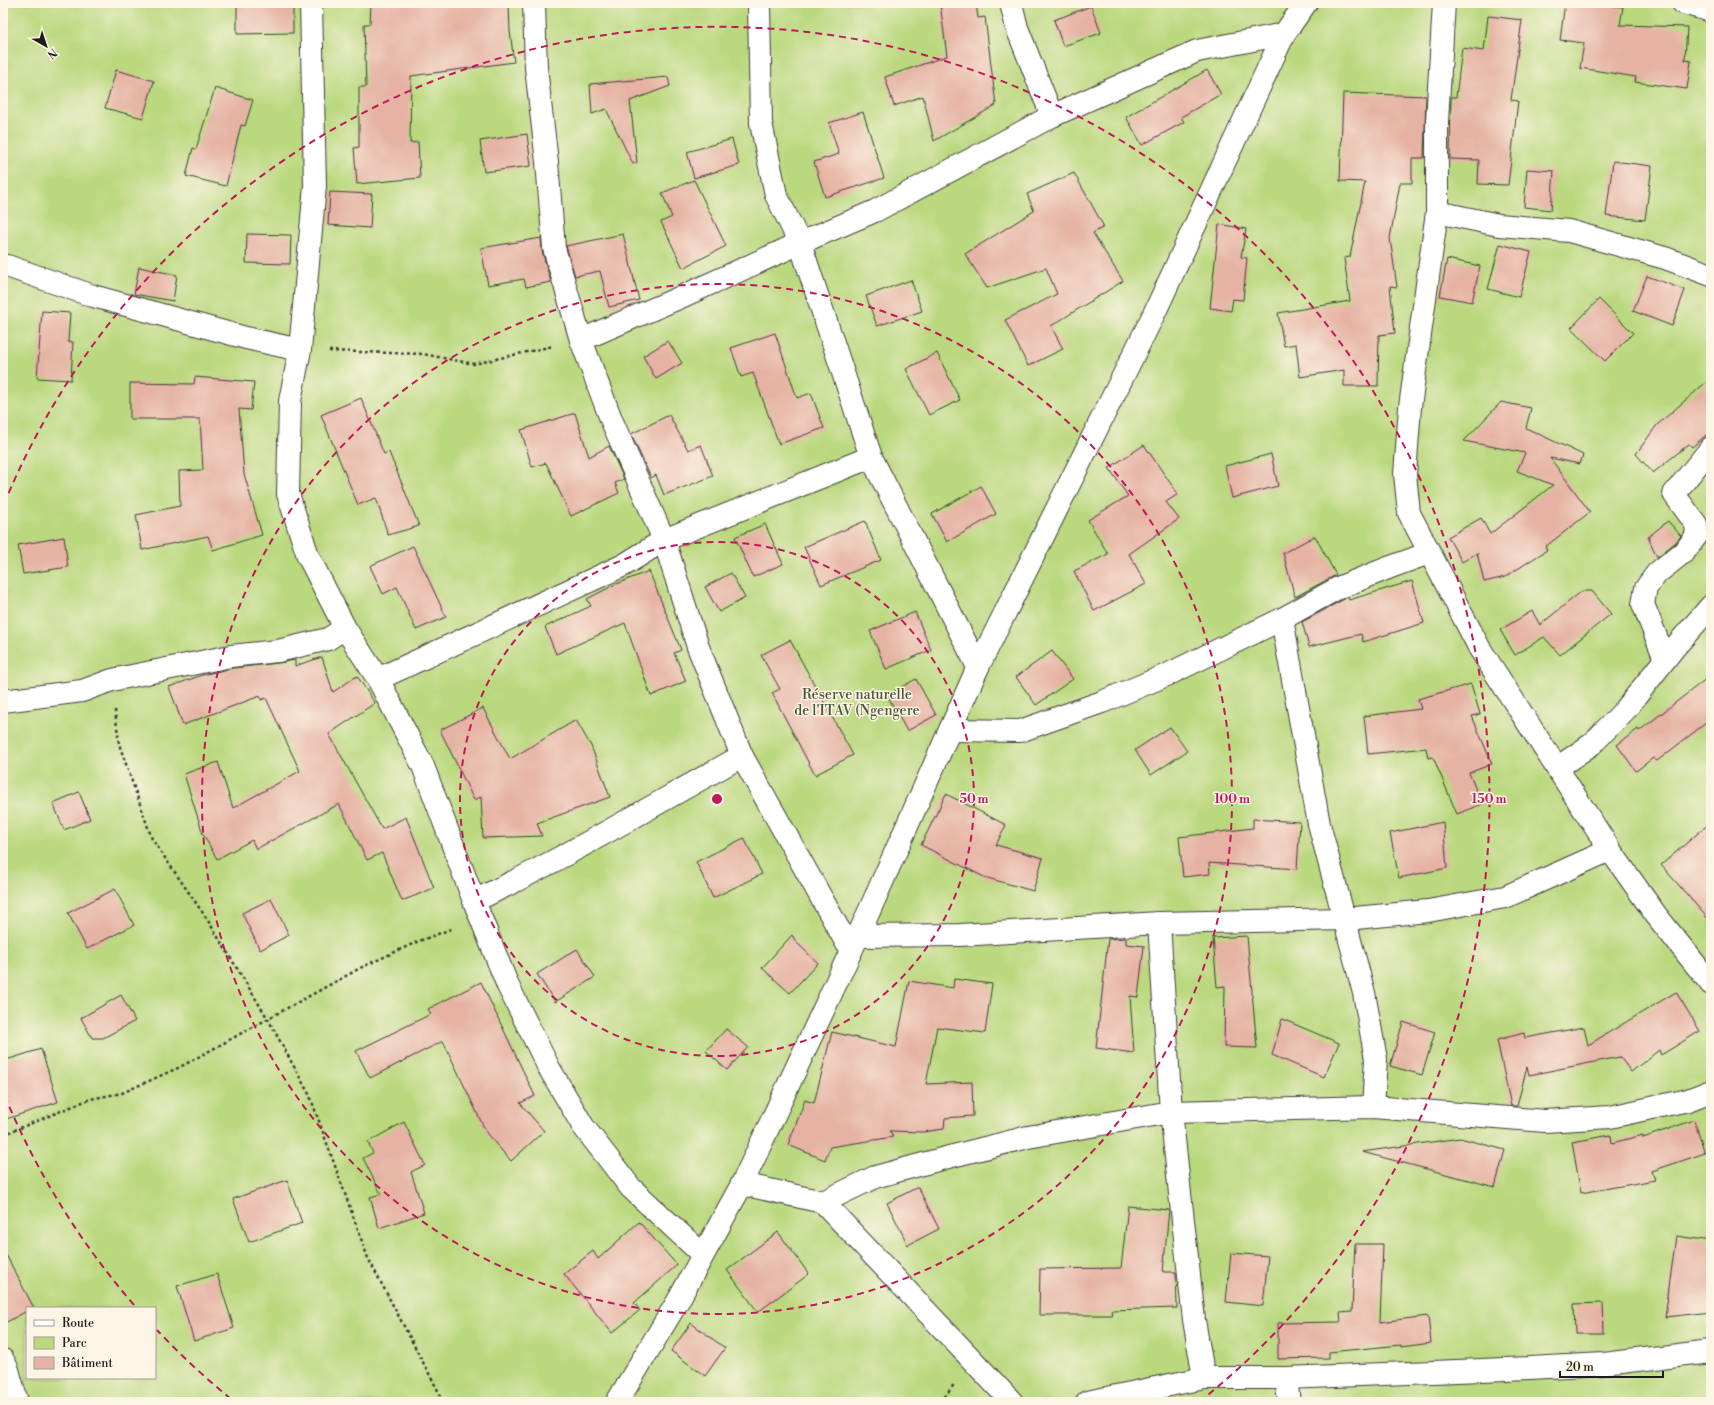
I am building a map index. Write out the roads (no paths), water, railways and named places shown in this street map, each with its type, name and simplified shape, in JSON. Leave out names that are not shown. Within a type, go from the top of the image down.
[{"type":"street","points":[[311,3],[315,186],[300,350],[290,401],[288,494],[308,556],[345,628],[378,679],[423,766],[508,986],[549,1068],[583,1126],[631,1188],[703,1255]]},
{"type":"street","points":[[534,3],[536,68],[547,162],[554,248],[581,340],[611,419],[664,540],[698,647],[742,756],[854,943]]},
{"type":"street","points":[[759,3],[761,123],[776,195],[800,242],[871,457],[978,667]]},
{"type":"street","points":[[1011,3],[1017,28],[1052,116]]},
{"type":"street","points":[[617,1402],[678,1301],[742,1184],[854,943],[978,667],[1154,316],[1284,34],[1306,3]]},
{"type":"street","points":[[1444,3],[1437,121],[1437,212],[1410,407],[1405,474],[1409,513],[1480,650],[1610,850],[1656,915],[1709,978]]},
{"type":"street","points":[[581,340],[681,297],[800,242],[875,211],[1052,116],[1197,51],[1284,34]]},
{"type":"street","points":[[1437,212],[1499,225],[1569,231],[1665,258],[1711,275]]},
{"type":"street","points":[[3,266],[7,266],[93,296],[246,338],[300,350]]},
{"type":"street","points":[[1665,659],[1643,604],[1646,588],[1656,573],[1685,551],[1697,535],[1696,524],[1674,494],[1711,448]]},
{"type":"street","points":[[378,679],[624,565],[664,540],[871,457]]},
{"type":"street","points":[[950,730],[1020,730],[1102,702],[1169,674],[1282,619],[1338,588],[1429,553]]},
{"type":"street","points":[[1557,768],[1592,744],[1626,709],[1665,659],[1711,606]]},
{"type":"street","points":[[1282,619],[1319,824],[1364,993],[1376,1059],[1373,1107]]},
{"type":"street","points":[[3,701],[82,691],[112,680],[232,656],[278,651],[328,639],[345,628]]},
{"type":"street","points":[[478,910],[503,887],[594,839],[742,756]]},
{"type":"street","points":[[854,943],[1160,923],[1345,919],[1428,911],[1505,897],[1610,850]]},
{"type":"street","points":[[1160,923],[1171,1112],[1194,1320],[1204,1378]]},
{"type":"street","points":[[823,1202],[875,1177],[945,1158],[1028,1137],[1171,1112],[1373,1107],[1545,1121],[1610,1117],[1688,1100],[1711,1092]]},
{"type":"street","points":[[742,1184],[823,1202],[1012,1402]]},
{"type":"street","points":[[1087,1402],[1204,1378],[1286,1378],[1597,1364],[1711,1350]]},
{"type":"street","points":[[3,1360],[8,1370],[18,1402]]},
{"type":"street","points":[[1286,1378],[1289,1402]]},
{"type":"park label","name":"Réserve naturelle de l'ITAV (Ngengere","points":[[857,702]]}]
